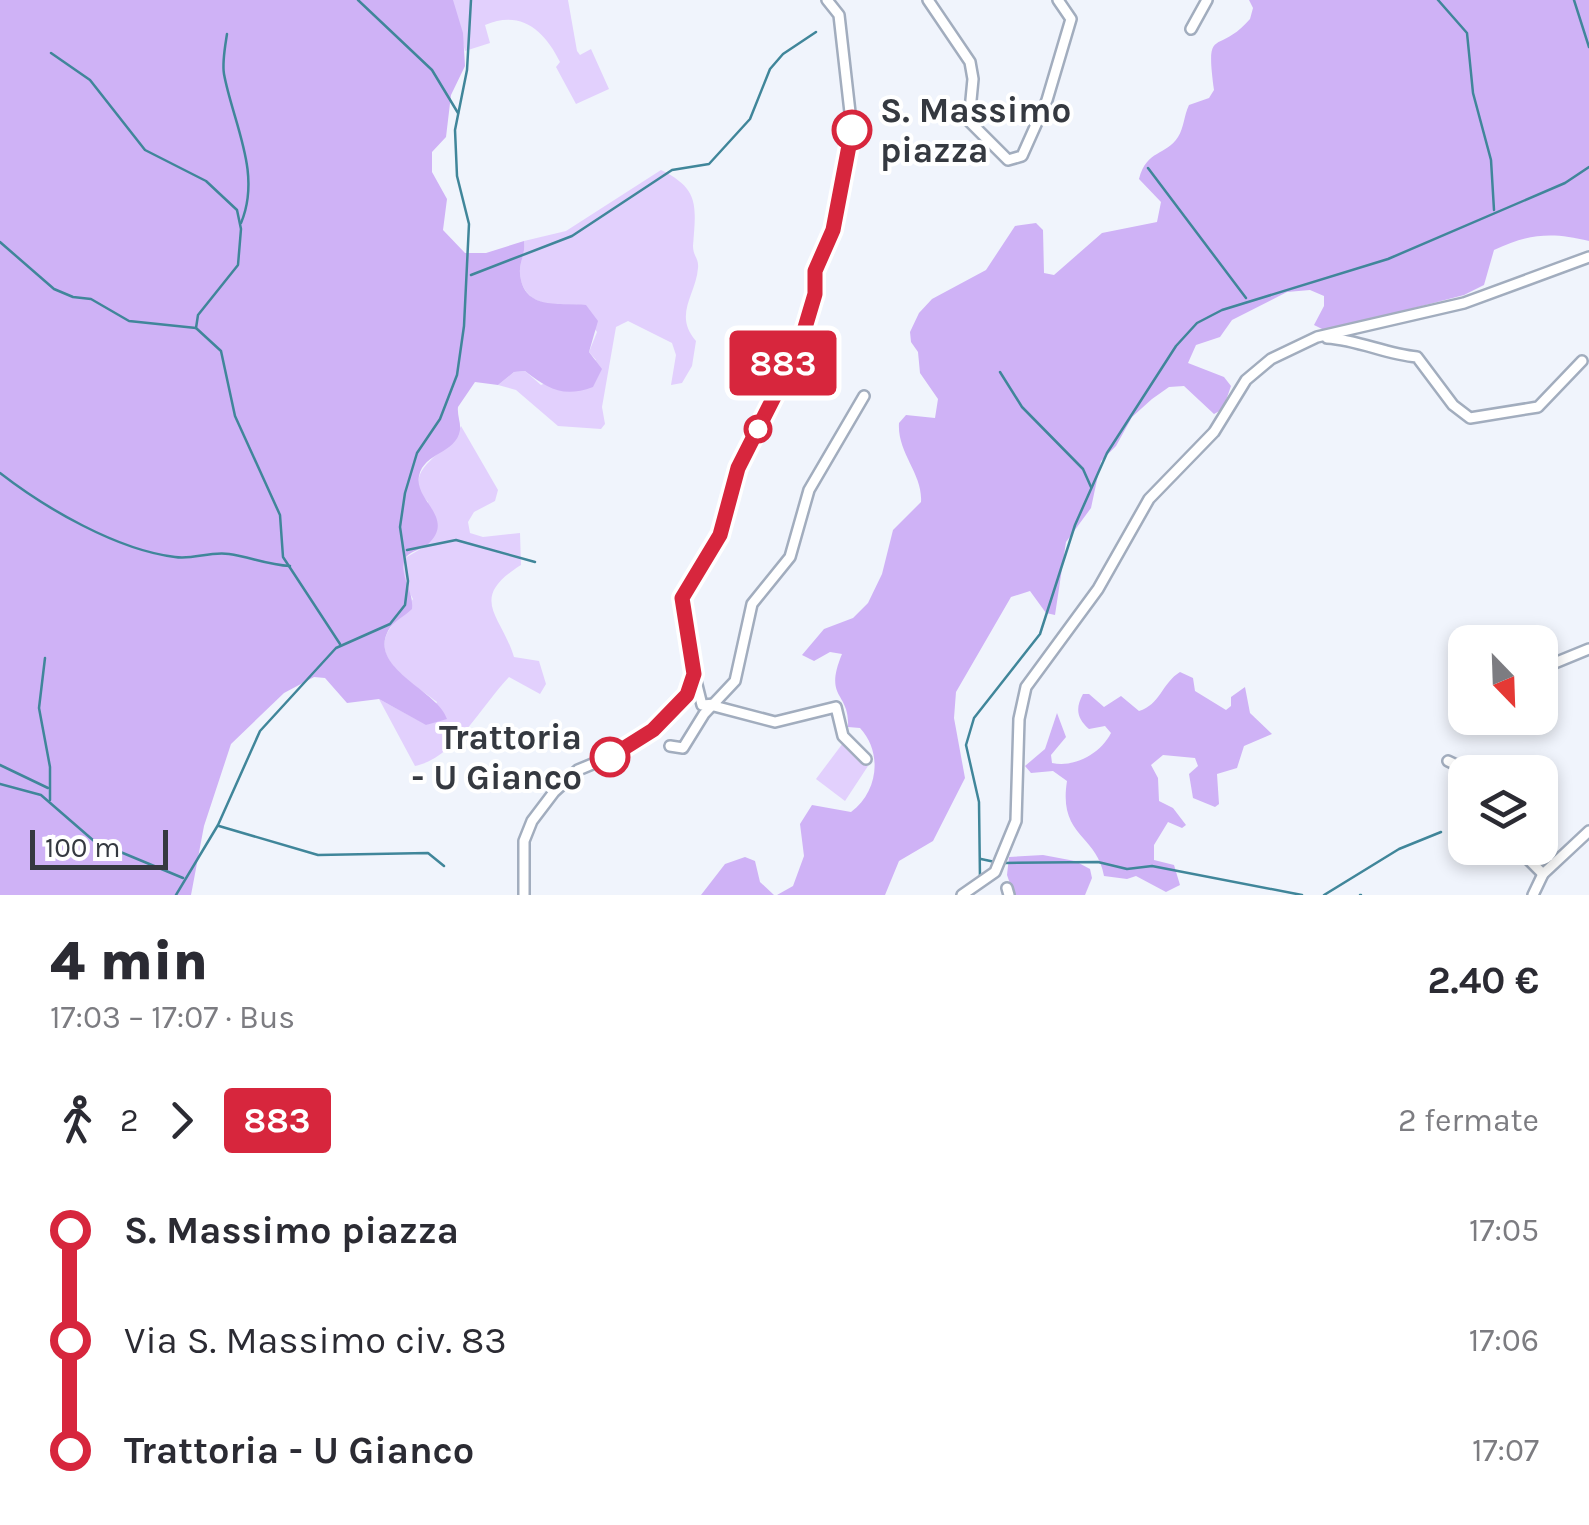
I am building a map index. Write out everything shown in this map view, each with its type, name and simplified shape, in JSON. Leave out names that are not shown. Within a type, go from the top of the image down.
[{"type":"street","points":[[826,0],[839,15],[852,130],[833,230],[815,271],[815,294],[804,331],[787,354],[776,393],[738,468],[720,535],[682,598],[702,705],[776,722],[836,706],[844,736],[866,759]]},
{"type":"street","points":[[928,0],[970,62],[974,79],[969,121],[1008,160],[1022,156],[1047,100],[1071,19],[1058,0]]},
{"type":"street","points":[[1191,29],[1207,0]]},
{"type":"street","points":[[962,895],[996,872],[1016,821],[1020,704],[1074,616],[1098,589],[1150,499],[1214,432],[1246,380],[1271,359],[1316,337],[1464,303],[1589,257]]},
{"type":"street","points":[[1316,337],[1353,340],[1389,354],[1417,358],[1453,405],[1470,418],[1538,406],[1582,361]]},
{"type":"street","points":[[670,746],[682,748],[688,743],[730,690],[740,670],[752,604],[790,557],[810,490],[864,396]]},
{"type":"street","points":[[1558,662],[1589,649]]},
{"type":"street","points":[[524,895],[524,841],[543,806],[578,770],[626,750],[671,715],[687,695],[694,674]]},
{"type":"street","points":[[1533,895],[1542,874],[1589,831]]},
{"type":"street","points":[[1533,865],[1542,874]]},
{"type":"shaded area","points":[[0,0],[453,0],[463,33],[465,66],[451,95],[446,137],[432,152],[432,172],[447,199],[443,230],[465,253],[486,253],[524,241],[520,273],[528,294],[545,302],[586,305],[598,321],[589,352],[602,369],[593,387],[564,392],[525,371],[514,372],[498,385],[475,382],[458,407],[457,438],[422,468],[419,485],[436,516],[437,532],[428,544],[405,558],[412,609],[390,628],[384,645],[396,668],[432,699],[447,719],[426,725],[379,699],[347,703],[325,678],[314,677],[284,693],[231,744],[204,826],[191,895],[0,895]]},
{"type":"shaded area","points":[[452,0],[568,0],[577,51],[580,55],[591,49],[609,89],[576,104],[556,67],[560,62],[554,51],[539,32],[521,22],[485,25],[490,43],[465,51]]},
{"type":"shaded area","points":[[1249,0],[1589,0],[1589,241],[1553,235],[1519,240],[1494,250],[1484,285],[1464,295],[1326,331],[1314,325],[1324,306],[1324,296],[1310,290],[1287,292],[1232,320],[1220,337],[1196,345],[1188,363],[1224,377],[1231,386],[1223,409],[1214,414],[1184,386],[1169,387],[1132,417],[1116,446],[1101,461],[1091,508],[1066,542],[1055,615],[1046,613],[1030,591],[1011,597],[956,692],[954,718],[965,778],[933,841],[899,861],[885,895],[777,895],[793,886],[804,856],[800,824],[812,805],[851,812],[872,783],[872,749],[860,728],[848,727],[848,715],[836,688],[842,654],[830,652],[814,661],[802,655],[824,629],[853,618],[868,603],[882,574],[893,530],[921,502],[918,482],[899,434],[899,423],[906,415],[935,418],[938,399],[920,373],[918,352],[911,342],[910,332],[919,313],[932,299],[986,270],[1015,226],[1036,223],[1043,230],[1044,273],[1054,275],[1102,233],[1157,222],[1161,202],[1139,179],[1142,169],[1178,137],[1189,105],[1209,98],[1214,90],[1213,48],[1250,19],[1253,8]]},
{"type":"shaded area","points":[[661,170],[683,184],[693,200],[693,246],[698,268],[686,314],[689,332],[696,341],[692,366],[682,383],[671,385],[676,355],[672,343],[628,321],[616,327],[602,407],[605,424],[601,429],[558,426],[516,390],[498,385],[514,372],[525,371],[541,385],[596,360],[589,352],[597,332],[577,304],[540,302],[526,292],[520,273],[524,241],[566,231]]},
{"type":"shaded area","points":[[461,426],[498,490],[495,501],[474,512],[468,522],[470,533],[483,537],[520,533],[521,565],[495,588],[492,608],[514,657],[539,661],[546,684],[540,694],[509,677],[455,742],[443,753],[415,766],[379,699],[427,725],[437,702],[399,672],[386,652],[385,641],[413,599],[403,580],[405,558],[424,547],[428,502],[418,480]]},
{"type":"shaded area","points":[[1180,672],[1193,678],[1195,691],[1226,710],[1231,706],[1231,697],[1245,687],[1250,713],[1272,734],[1244,746],[1237,768],[1217,774],[1219,804],[1215,807],[1193,798],[1189,774],[1198,766],[1195,758],[1163,755],[1151,765],[1158,778],[1159,801],[1173,808],[1186,825],[1182,828],[1168,822],[1154,845],[1154,860],[1174,865],[1180,885],[1166,892],[1136,876],[1104,876],[1094,851],[1068,814],[1067,781],[1053,771],[1031,773],[1025,766],[1045,749],[1057,713],[1066,737],[1051,755],[1052,763],[1078,761],[1107,740],[1111,733],[1105,726],[1089,729],[1080,717],[1078,709],[1083,694],[1089,694],[1104,707],[1121,696],[1139,711],[1152,704]]},
{"type":"shaded area","points":[[849,742],[868,766],[845,801],[816,779],[843,743]]},
{"type":"shaded area","points":[[1043,855],[1075,861],[1090,869],[1092,878],[1085,895],[1014,895],[1007,875],[1009,857]]},
{"type":"shaded area","points":[[745,857],[755,861],[760,882],[774,895],[701,895],[725,864]]},
{"type":"waterway","points":[[358,0],[432,70],[458,113]]},
{"type":"waterway","points":[[176,895],[218,825],[260,731],[336,648],[390,624],[405,605],[408,581],[400,527],[405,493],[417,453],[440,419],[457,375],[464,326],[469,224],[457,176],[455,130],[467,70],[471,0]]},
{"type":"waterway","points":[[1438,0],[1467,33],[1473,93],[1491,160],[1494,210]]},
{"type":"waterway","points":[[1574,0],[1589,47]]},
{"type":"waterway","points":[[471,275],[572,236],[672,170],[709,164],[750,119],[770,69],[783,54],[816,32]]},
{"type":"waterway","points":[[227,34],[224,74],[247,167],[247,204],[241,223]]},
{"type":"waterway","points":[[51,53],[90,80],[145,150],[206,181],[237,210],[241,229],[238,265],[198,315],[196,328],[221,351],[235,416],[280,515],[283,557],[340,644]]},
{"type":"waterway","points":[[980,879],[979,802],[966,745],[974,718],[1040,634],[1075,525],[1107,453],[1176,346],[1197,323],[1222,310],[1388,259],[1565,183],[1589,167]]},
{"type":"waterway","points":[[1148,168],[1246,298]]},
{"type":"waterway","points":[[0,242],[54,289],[91,299],[129,321],[196,328]]},
{"type":"waterway","points":[[1000,372],[1022,407],[1083,469],[1091,487]]},
{"type":"waterway","points":[[0,473],[60,513],[130,546],[175,557],[222,553],[290,566]]},
{"type":"waterway","points":[[407,550],[456,540],[535,562]]},
{"type":"waterway","points":[[45,658],[39,708],[50,767],[50,800]]},
{"type":"waterway","points":[[0,765],[48,788]]},
{"type":"waterway","points":[[0,784],[41,795],[94,841],[183,878]]},
{"type":"waterway","points":[[219,826],[318,855],[428,853],[444,866]]},
{"type":"waterway","points":[[1324,895],[1399,849],[1441,832]]},
{"type":"waterway","points":[[981,859],[995,862]]},
{"type":"waterway","points":[[1004,863],[1098,862],[1127,869],[1152,866],[1302,895]]},
{"type":"bus line","name":"883","points":[[610,757],[653,730],[687,695],[694,674],[682,598],[720,535],[738,468],[776,393],[787,354],[804,331],[811,313],[815,271],[833,230],[852,130]]},
{"type":"place","name":"S. Massimo piazza","points":[[852,130]]},
{"type":"place","name":"Trattoria - U Gianco","points":[[610,757]]}]
